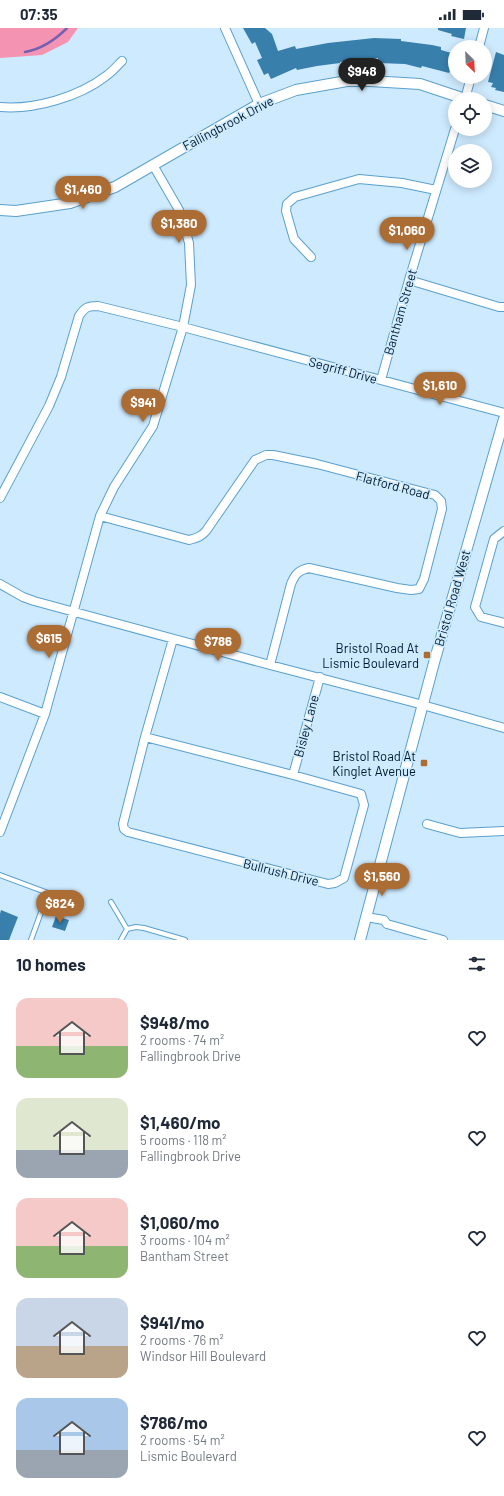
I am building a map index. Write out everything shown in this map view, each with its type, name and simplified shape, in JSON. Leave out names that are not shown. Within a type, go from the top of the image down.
[{"type":"street","points":[[224,28],[258,104]]},
{"type":"street","points":[[481,40],[484,28]]},
{"type":"street","points":[[0,107],[35,105],[65,98],[106,76],[122,61]]},
{"type":"street","name":"Fallingbrook Drive","points":[[0,210],[16,211],[70,203],[115,187],[258,104],[296,90],[341,82],[370,81],[420,84],[448,93]]},
{"type":"street","points":[[492,107],[504,111]]},
{"type":"street","name":"Bantham Street","points":[[381,380],[409,280],[453,136]]},
{"type":"street","points":[[0,832],[45,714],[100,516],[114,487],[153,426],[183,327],[191,285],[189,243],[179,210],[153,165]]},
{"type":"street","points":[[311,257],[294,239],[286,211],[287,204],[295,197],[359,179],[402,182],[436,190]]},
{"type":"street","points":[[409,280],[499,307],[504,307]]},
{"type":"street","name":"Segriff Drive","points":[[0,498],[49,406],[61,377],[79,316],[84,309],[89,306],[98,306],[183,327],[504,413]]},
{"type":"street","name":"Bristol Road West","points":[[360,940],[422,705],[504,419]]},
{"type":"street","name":"Flatford Road","points":[[100,516],[189,540],[202,536],[255,460],[266,455],[317,464],[410,488],[435,495],[441,501],[442,509],[424,579],[419,589],[410,590],[397,588],[309,568],[300,570],[294,576],[291,584],[270,665]]},
{"type":"street","points":[[504,531],[494,539],[475,607],[481,617],[504,622]]},
{"type":"street","points":[[0,584],[23,597],[504,728]]},
{"type":"street","name":"Bullrush Drive","points":[[145,737],[361,794],[364,805],[344,878],[335,883],[328,884],[128,832],[124,829],[123,824],[145,737],[173,639]]},
{"type":"street","name":"Bisley Lane","points":[[293,775],[320,677]]},
{"type":"street","points":[[0,697],[45,714]]},
{"type":"street","points":[[427,824],[460,833],[504,831]]},
{"type":"street","points":[[366,917],[384,920],[387,924],[444,940]]},
{"type":"lane","points":[[0,875],[75,903]]},
{"type":"lane","points":[[32,940],[48,893]]},
{"type":"lane","points":[[111,902],[128,929]]},
{"type":"lane","points":[[121,940],[128,929],[136,927],[185,940]]},
{"type":"shaded area","points":[[0,28],[78,28],[68,42],[42,55],[0,58]]},
{"type":"building","points":[[243,28],[265,28],[272,34],[278,51],[295,46],[296,49],[328,43],[374,38],[401,39],[401,41],[441,47],[441,50],[448,52],[448,73],[422,66],[421,68],[405,64],[378,63],[378,58],[352,59],[340,63],[297,70],[296,68],[271,79],[268,73],[264,75],[257,60],[262,58],[255,42],[252,44]]},
{"type":"building","points":[[438,28],[466,28],[464,39],[451,36],[452,34],[438,30]]},
{"type":"building","points":[[496,52],[504,55],[504,92],[495,90],[496,88],[491,87],[493,83],[492,67]]},
{"type":"building","points":[[1,910],[18,917],[9,940],[0,940]]},
{"type":"building","points":[[56,916],[69,920],[65,931],[52,927]]},
{"type":"waterway","points":[[25,52],[37,49],[48,43],[67,28]]},
{"type":"place","name":"Bristol Road At Lismic Boulevard","points":[[427,655]]},
{"type":"place","name":"Bristol Road At Kinglet Avenue","points":[[424,763]]}]
